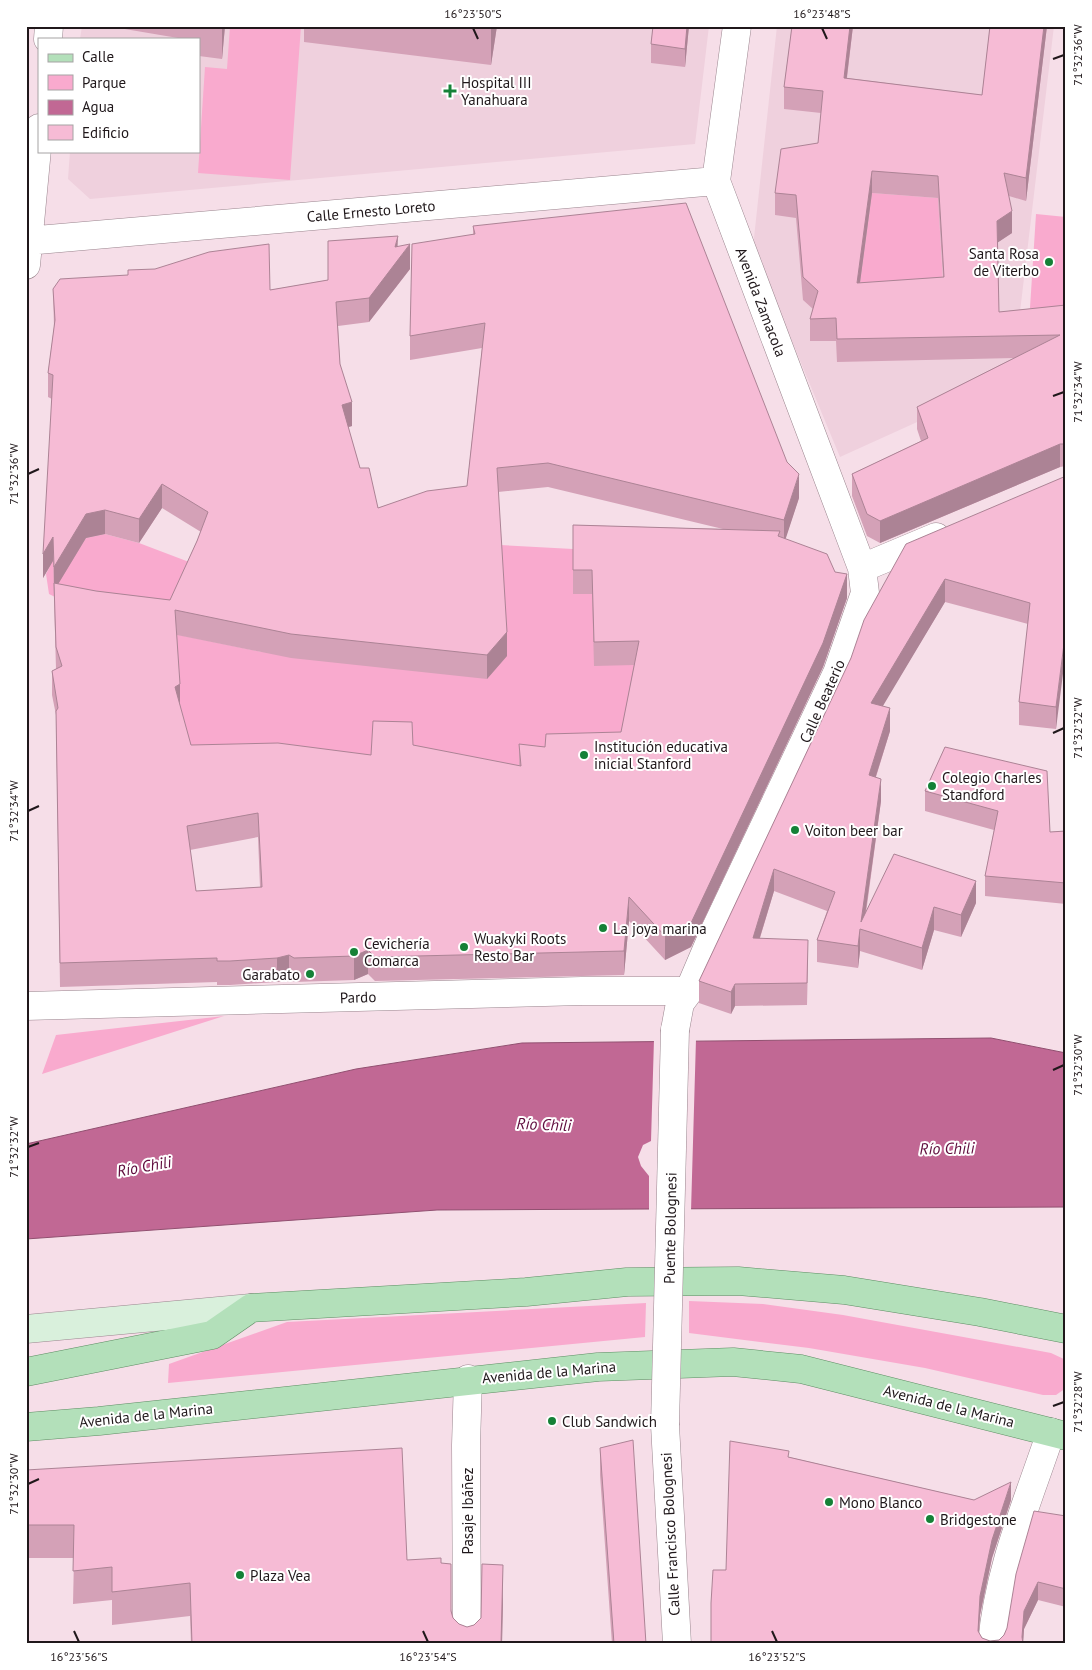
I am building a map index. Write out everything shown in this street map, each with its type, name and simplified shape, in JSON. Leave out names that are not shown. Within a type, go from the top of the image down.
[{"type":"main road","points":[[26,1329],[251,1308],[526,1292],[627,1282],[738,1281],[844,1290],[980,1312],[1066,1329]]},
{"type":"main road","points":[[26,1372],[212,1335],[251,1308]]},
{"type":"main road","name":"Avenida de la Marina","points":[[26,1427],[99,1421],[598,1366],[733,1362],[801,1369],[1058,1434]]},
{"type":"street","name":"Avenida Zamacola","points":[[737,26],[716,181],[862,568]]},
{"type":"street","points":[[27,249],[38,138]]},
{"type":"street","name":"Calle Ernesto Loreto","points":[[27,249],[716,181]]},
{"type":"street","points":[[862,568],[959,527]]},
{"type":"street","name":"Calle Beaterio","points":[[675,1030],[680,1003],[689,990],[837,672],[865,592],[862,568]]},
{"type":"street","name":"Pardo","points":[[26,1006],[582,991],[689,990]]},
{"type":"street","name":"Puente Bolognesi","points":[[665,1425],[675,1030]]},
{"type":"street","name":"Pasaje Ibáñez","points":[[467,1644],[466,1445],[468,1379]]},
{"type":"street","name":"Calle Francisco Bolognesi","points":[[665,1425],[677,1644]]},
{"type":"street","points":[[992,1644],[997,1607],[1008,1558],[1058,1434]]},
{"type":"shaded area","name":"Hospital III Yanahuara","points":[[82,26],[709,26],[695,144],[90,199],[68,179],[70,152],[200,152],[200,38],[80,38]]},
{"type":"shaded area","points":[[777,26],[1054,26],[1012,379],[840,457],[753,247]]},
{"type":"green space","points":[[230,26],[301,26],[290,180],[198,173],[205,67],[227,69]]},
{"type":"green space","points":[[872,193],[938,198],[944,299],[857,305]]},
{"type":"green space","name":"Santa Rosa de Viterbo","points":[[1036,214],[1066,217],[1066,311],[1030,308]]},
{"type":"green space","points":[[105,534],[139,543],[197,565],[199,629],[67,603],[49,594],[46,574],[59,548],[75,555],[86,538]]},
{"type":"green space","points":[[500,545],[573,549],[594,594],[639,665],[625,734],[545,771],[191,769],[170,714],[175,634],[262,652]]},
{"type":"green space","points":[[224,1016],[42,1074],[56,1035]]},
{"type":"green space","points":[[689,1301],[763,1304],[843,1315],[1051,1353],[1066,1360],[1066,1388],[1056,1395],[1043,1395],[925,1368],[809,1348],[689,1333]]},
{"type":"green space","points":[[646,1303],[645,1337],[168,1383],[169,1364],[287,1322]]},
{"type":"water","name":"Río Chili","points":[[991,1038],[1066,1053],[1066,1207],[437,1210],[26,1239],[26,1144],[356,1069],[522,1043]]},
{"type":"pier","points":[[654,1039],[696,1039],[691,1211],[649,1211],[649,1176],[641,1166],[638,1157],[643,1145],[651,1141]]},
{"type":"building","points":[[653,26],[687,26],[685,49],[651,44]]},
{"type":"building","points":[[792,26],[850,26],[844,78],[982,95],[990,26],[1044,26],[1026,178],[1004,173],[1012,211],[997,221],[999,312],[1066,305],[1066,444],[1060,444],[880,521],[867,514],[852,474],[928,438],[917,407],[1060,335],[837,339],[836,318],[810,319],[818,291],[803,277],[796,195],[775,193],[781,149],[818,143],[823,91],[784,87]],"holes":[[[872,171],[938,176],[944,277],[857,283]]]},
{"type":"building","points":[[686,203],[787,462],[799,474],[784,520],[548,463],[497,468],[507,632],[487,655],[291,634],[175,610],[180,684],[175,687],[191,745],[278,743],[371,755],[373,721],[412,722],[413,745],[521,766],[519,744],[545,747],[546,734],[621,732],[639,641],[594,642],[592,570],[573,570],[573,525],[780,531],[778,536],[827,554],[835,572],[847,574],[823,643],[691,923],[665,936],[629,897],[624,951],[375,957],[368,950],[354,956],[294,958],[289,955],[277,958],[230,961],[217,961],[217,958],[60,963],[56,711],[58,708],[52,671],[62,666],[56,647],[54,583],[96,591],[170,600],[208,512],[162,484],[139,519],[105,510],[86,514],[54,567],[53,537],[43,554],[53,375],[48,373],[55,320],[53,289],[60,279],[128,275],[128,270],[155,269],[209,252],[269,244],[270,290],[328,280],[328,241],[398,236],[395,247],[410,244],[369,298],[336,302],[340,364],[352,402],[342,405],[360,468],[369,468],[378,508],[427,491],[467,486],[485,323],[410,336],[412,244],[475,234],[473,226]],"holes":[[[258,813],[262,887],[196,891],[187,826]]]},
{"type":"building","points":[[1066,476],[1066,628],[1056,707],[1019,702],[1030,603],[945,579],[871,703],[890,708],[869,775],[881,779],[861,922],[894,854],[976,881],[961,915],[934,907],[922,948],[860,929],[858,946],[817,940],[835,892],[774,869],[753,938],[808,940],[807,983],[735,984],[731,992],[699,981],[851,658],[864,620],[906,544]]},
{"type":"building","points":[[945,747],[1047,771],[1050,832],[1066,831],[1066,883],[985,876],[998,811],[925,791]]},
{"type":"building","points":[[633,1440],[646,1644],[614,1644],[600,1448]]},
{"type":"building","points":[[730,1441],[789,1451],[788,1457],[974,1500],[1011,1482],[992,1540],[980,1596],[978,1631],[982,1638],[990,1641],[999,1640],[1007,1628],[1016,1574],[1034,1511],[1066,1516],[1066,1589],[1038,1582],[1024,1611],[1023,1644],[711,1644],[713,1570],[726,1570]]},
{"type":"building","name":"Plaza Vea","points":[[402,1448],[407,1560],[441,1558],[441,1563],[451,1564],[451,1611],[453,1618],[459,1624],[467,1627],[474,1625],[481,1618],[482,1564],[503,1565],[501,1644],[192,1644],[190,1583],[112,1592],[112,1567],[73,1571],[74,1525],[26,1525],[26,1470]]},
{"type":"place","name":"Hospital III Yanahuara","points":[[450,91]]},
{"type":"place","name":"Santa Rosa de Viterbo","points":[[1049,262]]},
{"type":"place","name":"Institución educativa inicial Stanford","points":[[584,755]]},
{"type":"place","name":"Colegio Charles Standford","points":[[932,786]]},
{"type":"place","name":"Voiton beer bar","points":[[795,830]]},
{"type":"place","name":"La joya marina","points":[[603,928]]},
{"type":"place","name":"Wuakyki Roots Resto Bar","points":[[464,947]]},
{"type":"place","name":"Cevichería Comarca","points":[[354,952]]},
{"type":"place","name":"Garabato","points":[[310,974]]},
{"type":"place","name":"Club Sandwich","points":[[552,1421]]},
{"type":"place","name":"Mono Blanco","points":[[829,1502]]},
{"type":"place","name":"Bridgestone","points":[[930,1519]]},
{"type":"place","name":"Plaza Vea","points":[[240,1575]]}]
